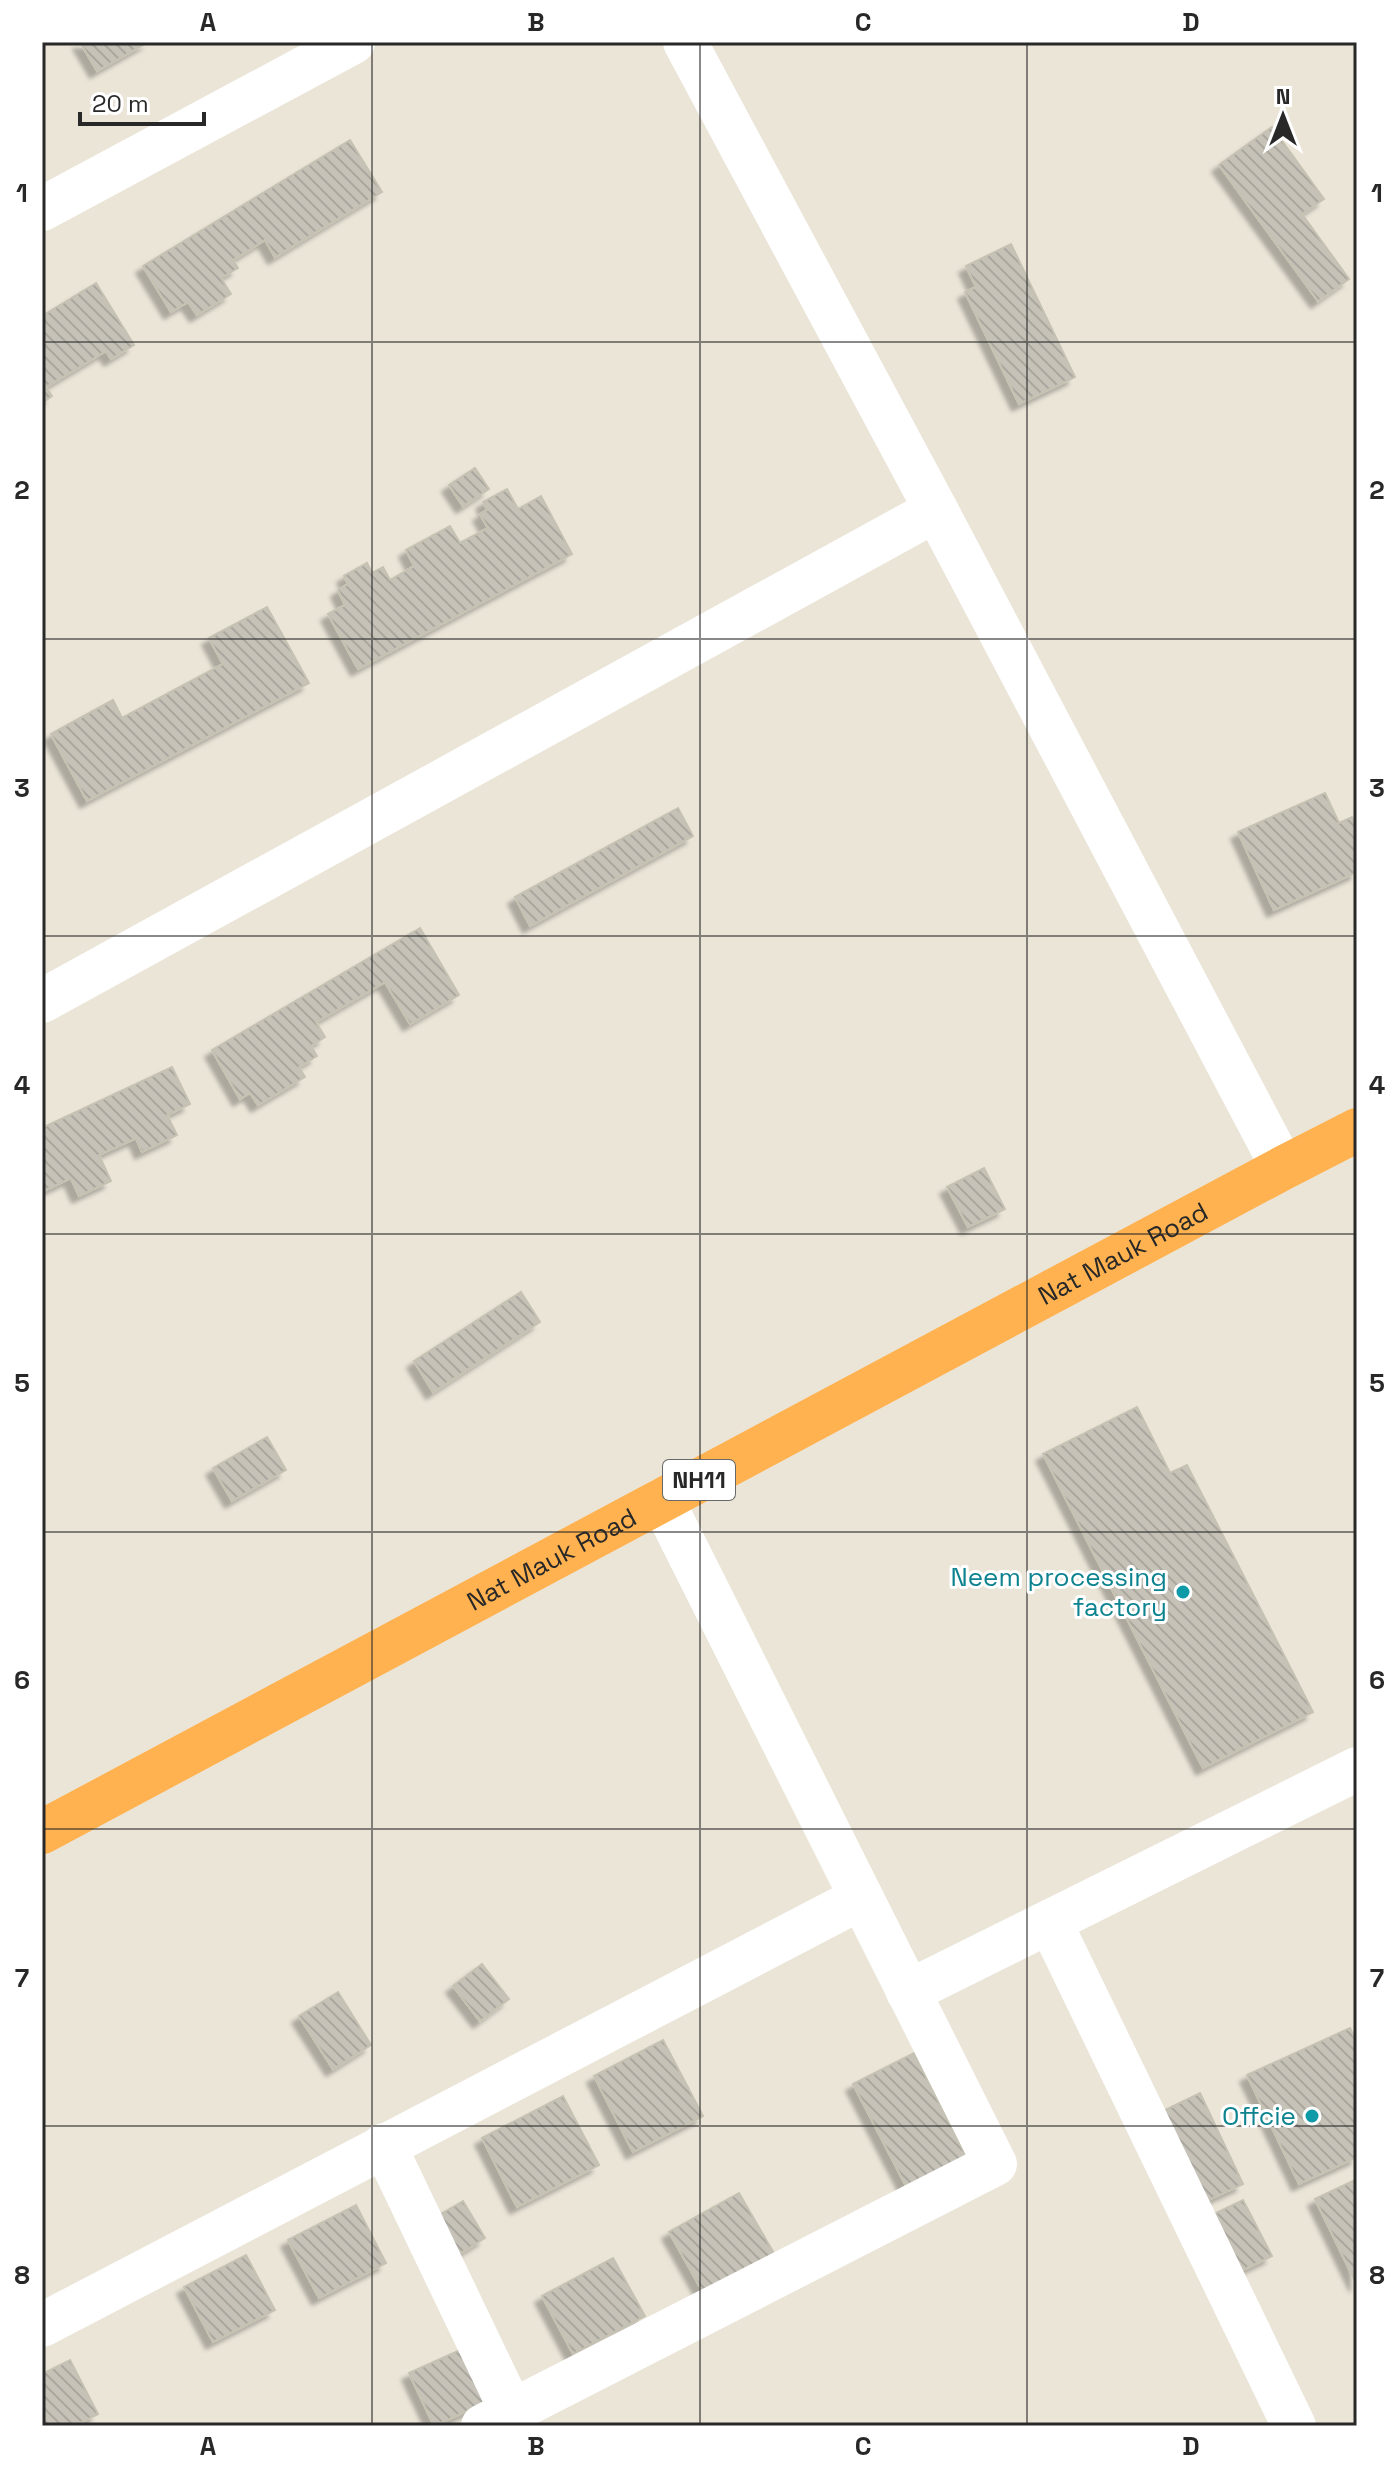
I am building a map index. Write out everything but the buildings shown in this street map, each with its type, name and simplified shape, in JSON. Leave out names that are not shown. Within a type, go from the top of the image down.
[{"type":"highway","name":"Nat Mauk Road","points":[[42,1832],[1357,1130]]},
{"type":"street","points":[[42,209],[353,42]]},
{"type":"street","points":[[685,42],[1283,1168]]},
{"type":"street","points":[[42,1001],[936,510]]},
{"type":"street","points":[[384,2145],[498,2419],[995,2164],[662,1500]]},
{"type":"street","points":[[908,1992],[1357,1769]]},
{"type":"street","points":[[42,2325],[861,1898]]},
{"type":"street","points":[[1050,1922],[1294,2426]]},
{"type":"place","name":"Neem processing factory","points":[[1183,1592]]},
{"type":"place","name":"Offcie","points":[[1312,2116]]}]
